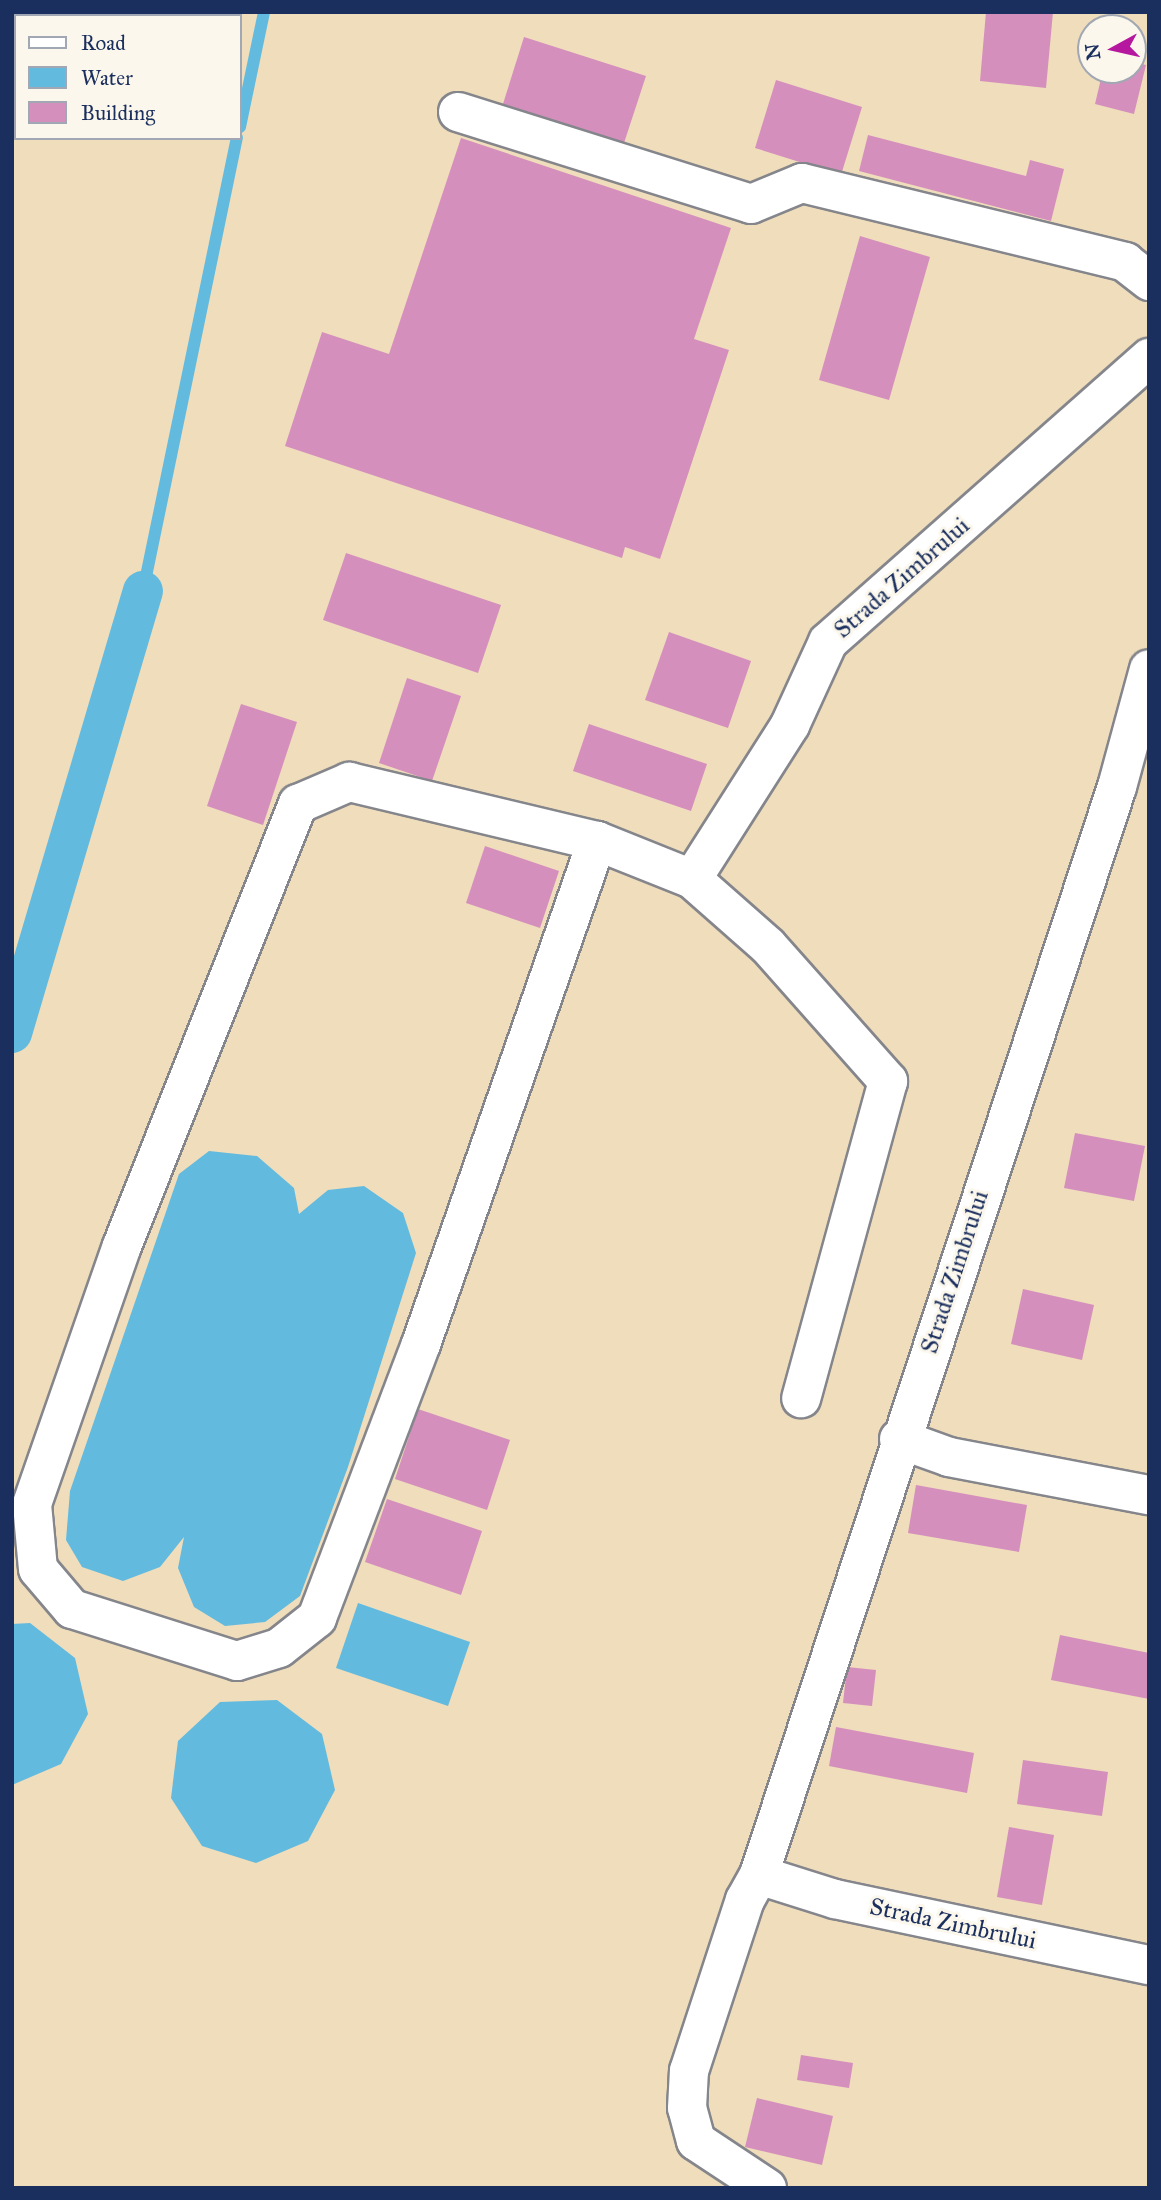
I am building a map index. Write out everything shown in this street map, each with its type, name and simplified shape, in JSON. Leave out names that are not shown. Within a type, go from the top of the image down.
[{"type":"street","points":[[458,112],[751,204],[802,183],[1125,262],[1149,281]]},
{"type":"street","name":"Strada Zimbrului","points":[[692,879],[790,725],[828,642],[1149,358]]},
{"type":"street","name":"Strada Zimbrului","points":[[767,2188],[696,2141],[687,2108],[689,2071],[745,1900],[759,1875],[899,1439],[1117,787],[1149,669]]},
{"type":"street","points":[[597,841],[421,1344],[317,1618],[279,1648],[237,1661],[72,1609],[38,1569],[32,1504],[122,1246],[298,804],[349,782],[597,841],[692,879],[768,946],[888,1081],[801,1398]]},
{"type":"street","points":[[899,1439],[949,1457],[1149,1495]]},
{"type":"street","name":"Strada Zimbrului","points":[[759,1875],[835,1899],[1149,1965]]},
{"type":"water","points":[[209,1151],[257,1156],[294,1188],[299,1214],[328,1190],[364,1186],[403,1213],[416,1253],[348,1467],[300,1596],[265,1622],[225,1626],[194,1607],[178,1568],[184,1537],[160,1567],[123,1581],[82,1567],[66,1540],[70,1491],[179,1174]]},
{"type":"water","points":[[358,1603],[470,1642],[448,1706],[336,1668]]},
{"type":"water","points":[[30,1623],[75,1658],[88,1714],[61,1764],[12,1785],[12,1624]]},
{"type":"water","points":[[277,1700],[322,1734],[335,1790],[308,1841],[256,1863],[202,1846],[171,1798],[178,1741],[220,1702]]},
{"type":"building","points":[[47,12],[106,12],[76,14]]},
{"type":"building","points":[[986,12],[1053,12],[1046,88],[980,81]]},
{"type":"building","points":[[524,37],[646,76],[624,143],[503,104]]},
{"type":"building","points":[[776,80],[862,107],[841,175],[755,148]]},
{"type":"building","points":[[1100,84],[1141,84],[1134,114],[1095,104]]},
{"type":"building","points":[[868,135],[1026,176],[1030,160],[1064,169],[1051,221],[859,171]]},
{"type":"building","points":[[461,138],[731,228],[694,339],[729,350],[660,559],[625,547],[622,558],[285,446],[322,332],[389,354]]},
{"type":"building","points":[[860,236],[930,257],[889,400],[819,380]]},
{"type":"building","points":[[346,553],[501,605],[478,673],[323,620]]},
{"type":"building","points":[[669,632],[751,661],[728,728],[645,700]]},
{"type":"building","points":[[407,678],[461,696],[432,781],[379,763]]},
{"type":"building","points":[[241,704],[297,722],[263,825],[207,806]]},
{"type":"building","points":[[589,724],[707,764],[691,811],[573,771]]},
{"type":"building","points":[[485,846],[559,871],[540,928],[466,903]]},
{"type":"building","points":[[1075,1133],[1145,1146],[1134,1201],[1064,1188]]},
{"type":"building","points":[[1023,1289],[1094,1305],[1082,1360],[1011,1344]]},
{"type":"building","points":[[418,1409],[510,1440],[487,1510],[395,1479]]},
{"type":"building","points":[[916,1485],[1027,1505],[1019,1552],[908,1533]]},
{"type":"building","points":[[387,1499],[482,1531],[461,1595],[365,1562]]},
{"type":"building","points":[[1060,1635],[1149,1653],[1149,1699],[1051,1680]]},
{"type":"building","points":[[847,1667],[876,1670],[872,1706],[843,1703]]},
{"type":"building","points":[[836,1727],[974,1753],[967,1793],[829,1766]]},
{"type":"building","points":[[1023,1760],[1108,1772],[1102,1816],[1017,1804]]},
{"type":"building","points":[[1009,1827],[1054,1835],[1042,1905],[997,1897]]},
{"type":"building","points":[[801,2055],[853,2063],[849,2088],[797,2080]]},
{"type":"building","points":[[757,2098],[833,2116],[822,2165],[745,2147]]},
{"type":"waterway","points":[[242,117],[264,12]]},
{"type":"waterway","points":[[143,591],[237,140]]},
{"type":"waterway","points":[[12,1033],[143,591]]}]
